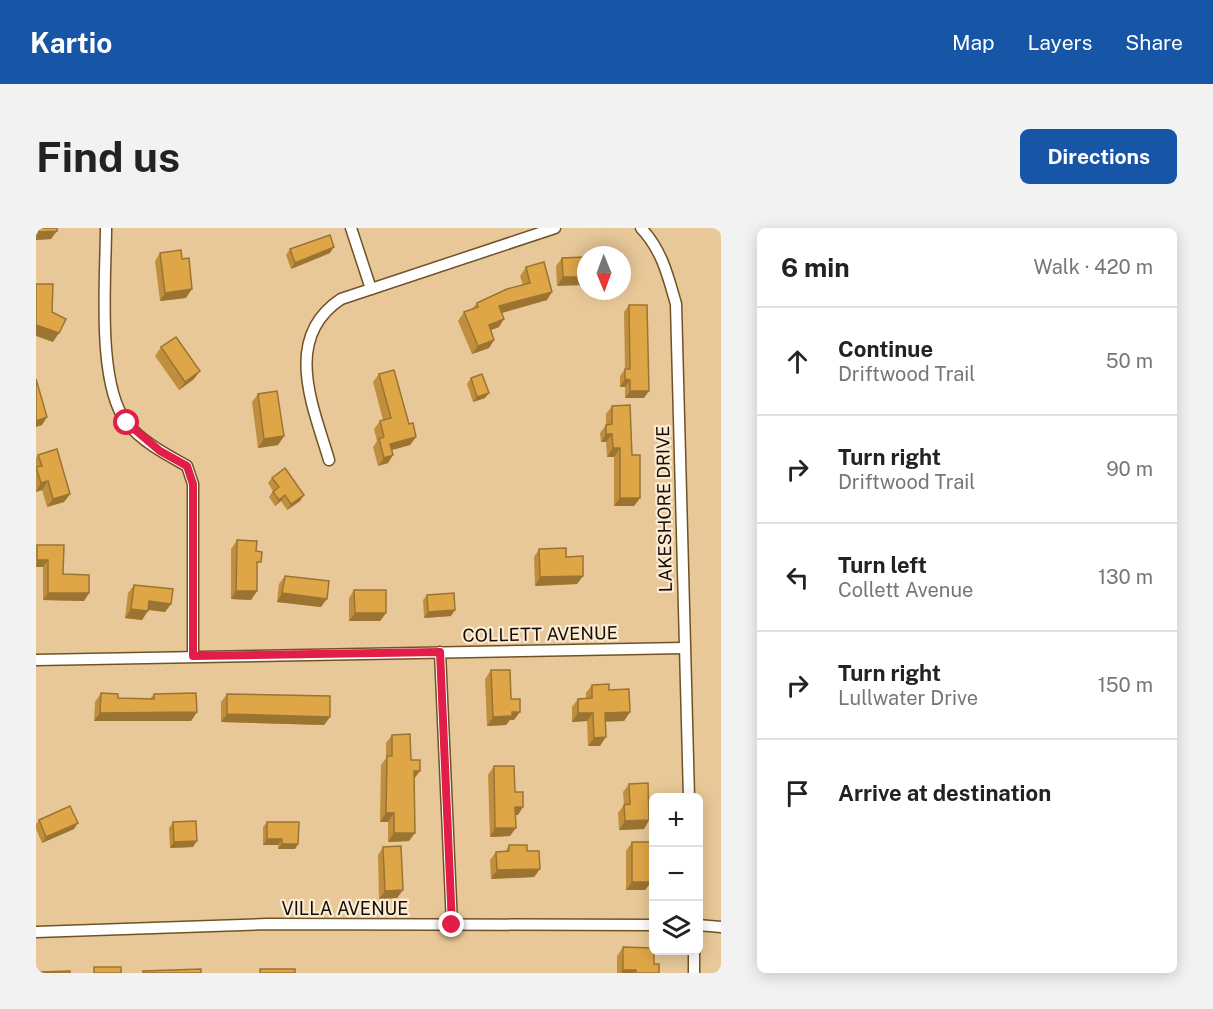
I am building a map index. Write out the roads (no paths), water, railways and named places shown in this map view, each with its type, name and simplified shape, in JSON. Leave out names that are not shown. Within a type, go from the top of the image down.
[{"type":"street","points":[[106,228],[105,346],[117,402],[127,423],[160,451],[187,466],[193,484],[193,656]]},
{"type":"street","points":[[351,228],[371,289]]},
{"type":"street","points":[[329,460],[313,407],[306,371],[306,350],[313,326],[326,309],[341,299],[555,228]]},
{"type":"street","name":"LAKESHORE DRIVE","points":[[641,228],[652,239],[664,262],[676,304],[689,793]]},
{"type":"street","name":"COLLETT AVENUE","points":[[36,660],[684,648]]},
{"type":"street","points":[[440,652],[452,925]]},
{"type":"street","name":"VILLA AVENUE","points":[[36,932],[267,924],[649,925]]},
{"type":"street","points":[[703,925],[721,927]]},
{"type":"street","points":[[694,955],[694,973]]}]
